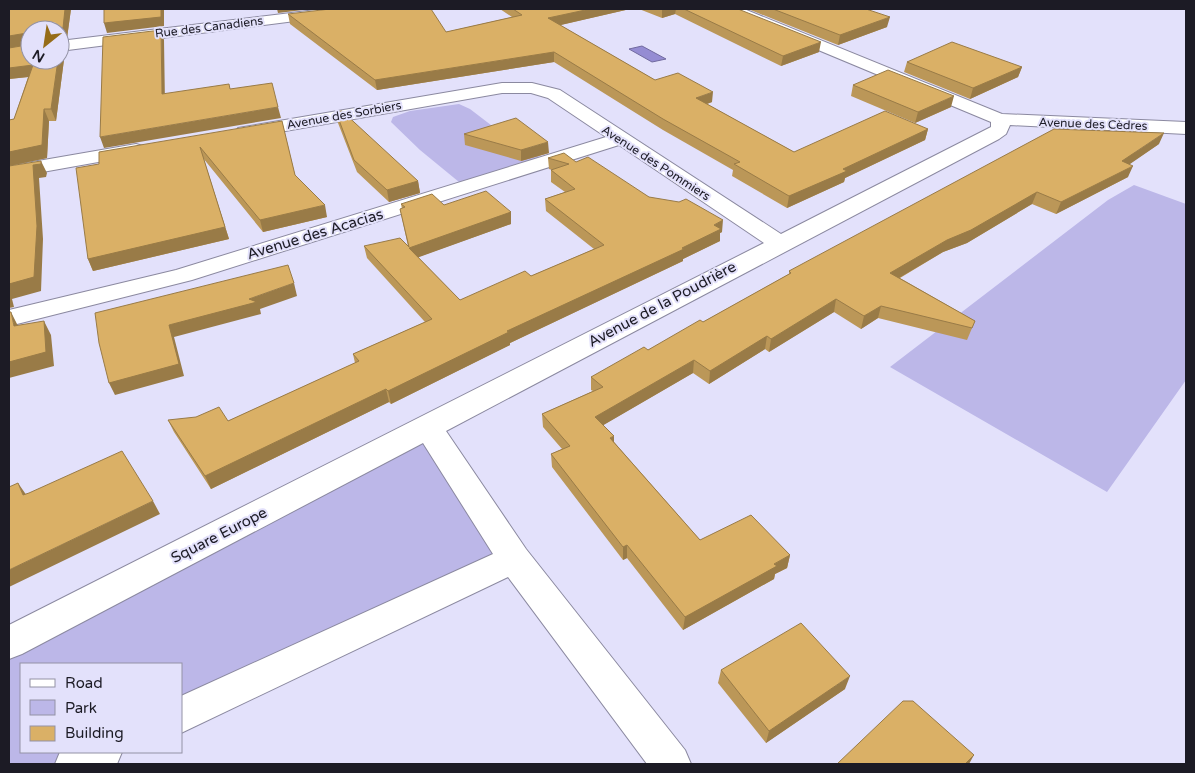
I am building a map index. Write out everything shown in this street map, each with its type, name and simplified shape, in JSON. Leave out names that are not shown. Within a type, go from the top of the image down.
[{"type":"street","name":"Rue des Canadiens","points":[[70,45],[358,9]]},
{"type":"street","points":[[732,9],[999,119]]},
{"type":"street","name":"Avenue des Sorbiers","points":[[226,135],[502,88],[532,88]]},
{"type":"street","name":"Avenue des Pommiers","points":[[532,88],[554,94],[619,140],[779,243]]},
{"type":"street","name":"Avenue des Cèdres","points":[[999,119],[1186,128]]},
{"type":"street","name":"Avenue de la Poudrière","points":[[428,426],[779,243],[992,135],[999,130],[1001,124],[999,119]]},
{"type":"street","name":"Avenue des Acacias","points":[[9,318],[184,274],[619,140]]},
{"type":"street","points":[[9,172],[157,147]]},
{"type":"street","points":[[428,426],[514,559],[671,764]]},
{"type":"street","name":"Square Europe","points":[[9,643],[428,426]]},
{"type":"street","points":[[182,715],[514,559]]},
{"type":"street","points":[[75,764],[100,753]]},
{"type":"green space","points":[[459,104],[470,109],[504,135],[543,153],[536,159],[459,182],[420,150],[391,122],[393,117],[410,111]]},
{"type":"green space","points":[[1134,185],[1186,204],[1186,380],[1107,492],[890,367],[1108,200]]},
{"type":"green space","points":[[428,427],[514,559],[182,717],[182,663],[20,663],[20,753],[105,753],[80,764],[9,764],[9,643]]},
{"type":"shaded area","points":[[642,46],[666,59],[652,62],[629,49]]},
{"type":"building","points":[[9,9],[65,9],[64,20],[20,20],[20,34],[9,36]]},
{"type":"building","points":[[104,9],[161,9],[161,17],[104,23]]},
{"type":"building","points":[[330,9],[431,9],[446,32],[522,15],[513,9],[590,9],[548,18],[655,80],[678,73],[713,92],[696,98],[794,152],[885,111],[928,129],[843,169],[847,171],[789,196],[734,164],[740,162],[663,119],[554,52],[375,80],[288,14]]},
{"type":"building","points":[[684,9],[738,9],[821,42],[783,56]]},
{"type":"building","points":[[773,9],[866,9],[890,17],[840,35]]},
{"type":"building","points":[[161,30],[162,94],[229,84],[230,89],[272,83],[278,107],[100,137],[103,37]]},
{"type":"building","points":[[952,42],[1022,67],[973,88],[907,62]]},
{"type":"building","points":[[20,46],[20,67],[9,68],[9,48]]},
{"type":"building","points":[[31,70],[57,70],[51,109],[44,109],[42,145],[9,152],[9,120],[14,119]]},
{"type":"building","points":[[888,70],[954,96],[918,112],[853,85]]},
{"type":"building","points":[[342,111],[418,181],[387,190],[354,160],[336,112]]},
{"type":"building","points":[[516,118],[548,142],[521,150],[464,134]]},
{"type":"building","points":[[282,121],[295,175],[325,205],[260,220],[200,147],[225,227],[88,259],[76,168],[99,164],[99,152]]},
{"type":"building","points":[[1054,129],[1164,133],[1122,161],[1133,166],[1061,202],[1037,192],[890,273],[975,321],[972,328],[881,306],[864,316],[836,299],[771,339],[767,336],[710,371],[694,360],[595,417],[614,436],[610,438],[700,540],[751,515],[790,555],[774,564],[777,566],[685,617],[627,545],[623,547],[551,454],[570,446],[542,414],[603,387],[591,377],[644,347],[648,350],[700,320],[703,322],[791,273],[789,271]]},
{"type":"building","points":[[564,153],[576,162],[588,157],[649,197],[679,202],[686,199],[723,220],[714,225],[721,229],[682,248],[684,249],[507,331],[509,332],[388,391],[386,389],[205,476],[168,420],[196,417],[219,407],[228,421],[359,361],[353,354],[432,319],[364,246],[400,238],[409,247],[400,209],[405,207],[401,204],[432,194],[444,205],[486,191],[511,212],[409,248],[460,300],[525,271],[531,276],[604,245],[545,199],[575,189],[551,170],[569,164],[548,158]]},
{"type":"building","points":[[41,161],[41,164],[33,165],[37,226],[34,277],[9,284],[9,166]]},
{"type":"building","points":[[288,265],[294,283],[249,299],[257,302],[169,325],[179,364],[109,383],[99,343],[95,313]]},
{"type":"building","points":[[9,312],[11,312],[14,326],[44,321],[46,352],[9,362]]},
{"type":"building","points":[[122,451],[153,501],[9,570],[9,487],[18,483],[23,495]]},
{"type":"building","points":[[801,623],[850,676],[769,731],[721,670]]},
{"type":"building","points":[[903,701],[913,701],[974,755],[965,764],[837,764]]}]
